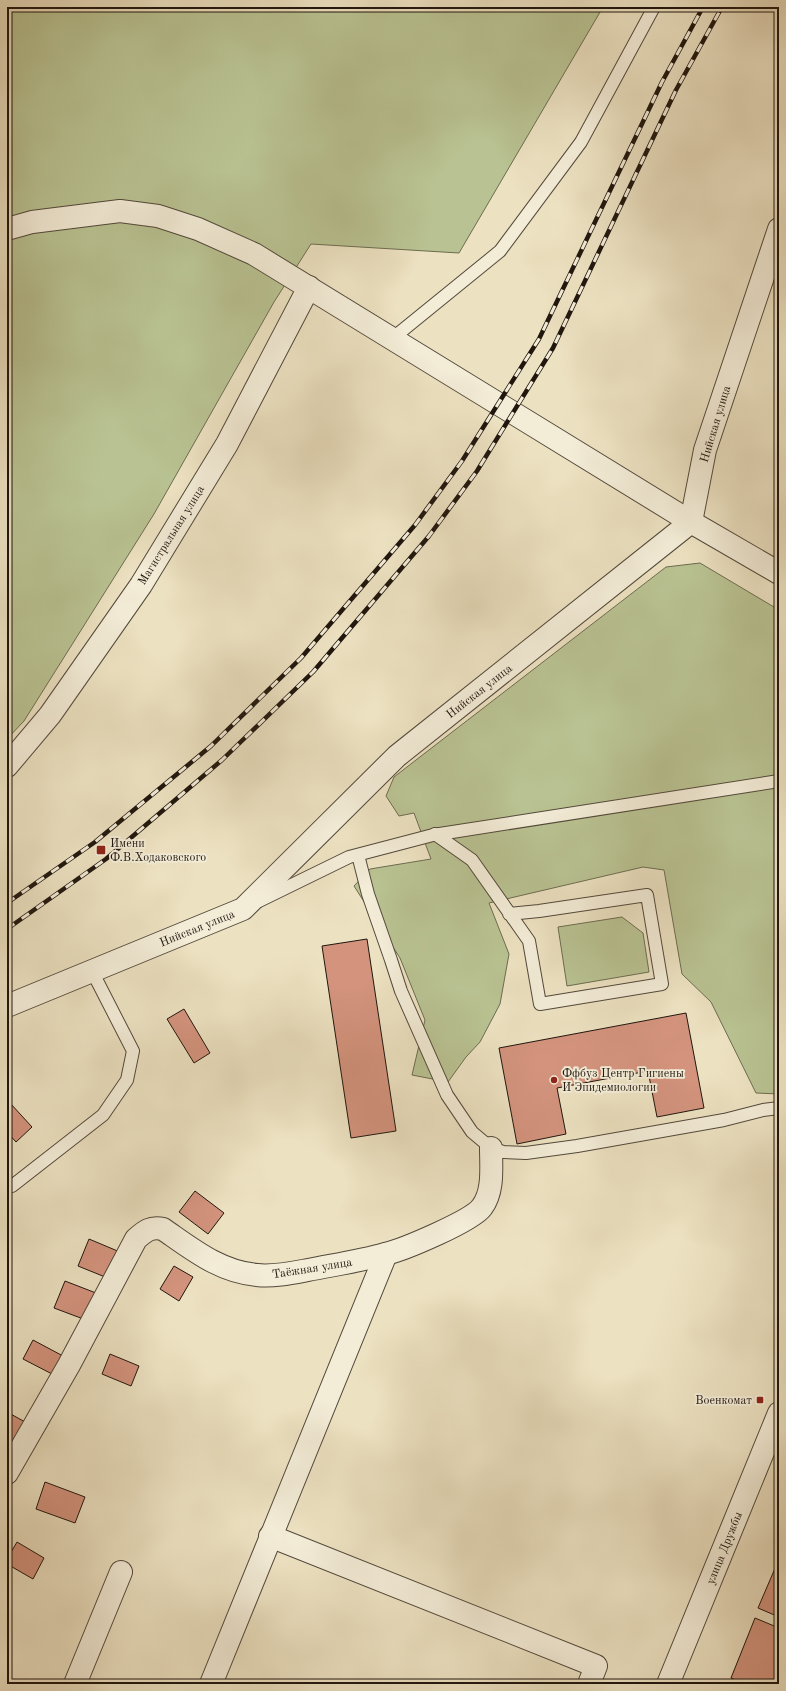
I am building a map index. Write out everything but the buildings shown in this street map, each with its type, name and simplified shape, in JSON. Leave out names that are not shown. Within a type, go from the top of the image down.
[{"type":"street","points":[[7,229],[32,222],[120,211],[158,216],[198,229],[254,254],[691,522],[779,573]]},
{"type":"street","name":"Нийская улица","points":[[7,1006],[242,909],[397,756],[691,522],[705,450],[779,229]]},
{"type":"street","name":"Магистральная улица","points":[[7,766],[50,715],[141,585],[227,444],[309,287]]},
{"type":"street","name":"Таёжная улица","points":[[7,1473],[69,1365],[129,1250],[136,1239],[148,1230],[155,1227],[163,1229],[206,1258],[227,1269],[257,1276],[285,1274],[386,1254],[445,1231],[471,1217],[482,1208],[489,1193],[491,1148]]},
{"type":"street","points":[[211,1684],[386,1254]]},
{"type":"street","name":"улица Дружбы","points":[[668,1684],[779,1413]]},
{"type":"street","points":[[270,1536],[596,1666],[589,1684]]},
{"type":"street","points":[[75,1684],[121,1572]]},
{"type":"lane","points":[[393,338],[500,251],[581,142],[654,7]]},
{"type":"lane","points":[[242,909],[349,857],[435,834],[779,781]]},
{"type":"lane","points":[[435,834],[472,860],[508,914],[529,941],[540,1004],[662,984],[647,895],[539,911],[508,914]]},
{"type":"lane","points":[[358,855],[368,894],[392,960],[401,990],[447,1095],[472,1132],[491,1148],[503,1152],[526,1153],[577,1146],[724,1120],[763,1110],[779,1108]]},
{"type":"lane","points":[[12,1186],[104,1115],[127,1080],[133,1051],[92,971]]},
{"type":"green space","points":[[7,7],[603,7],[459,253],[311,244],[274,302],[154,514],[24,721],[7,739]]},
{"type":"green space","points":[[700,563],[779,610],[779,1094],[756,1093],[711,1002],[682,974],[664,870],[643,867],[489,903],[509,954],[500,1004],[480,1042],[466,1057],[448,1082],[412,1075],[425,1020],[400,958],[354,886],[370,869],[431,859],[414,813],[399,816],[386,796],[394,777],[666,567]]},
{"type":"green space","points":[[622,917],[643,933],[649,972],[567,986],[558,927]]},
{"type":"railway","points":[[7,903],[95,842],[211,746],[301,658],[415,525],[462,461],[539,339],[662,82],[703,7]]},
{"type":"railway","points":[[7,929],[106,859],[222,760],[313,672],[429,536],[477,471],[553,348],[676,90],[722,7]]},
{"type":"place","name":"Имени Ф.В.Ходаковского","points":[[101,850]]},
{"type":"place","name":"Ффбуз Центр Гигиены И Эпидемиологии","points":[[554,1080]]},
{"type":"place","name":"Военкомат","points":[[760,1400]]}]
